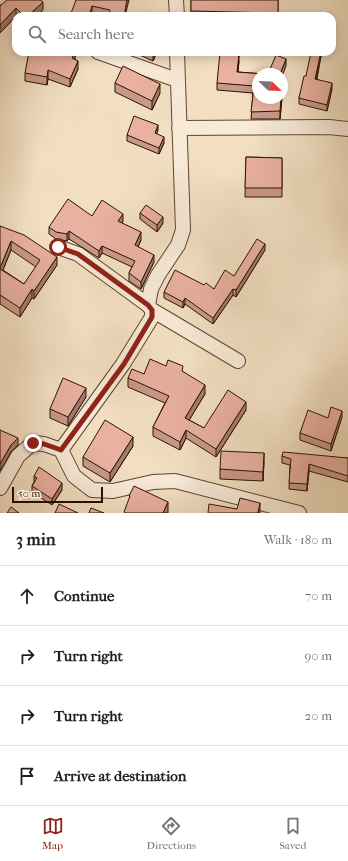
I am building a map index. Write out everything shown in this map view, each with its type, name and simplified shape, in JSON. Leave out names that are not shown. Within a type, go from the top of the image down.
[{"type":"street","points":[[176,0],[176,12]]},
{"type":"street","points":[[109,56],[177,80]]},
{"type":"street","points":[[61,450],[124,364],[152,317],[150,308],[151,288],[178,245],[183,230],[177,56]]},
{"type":"street","points":[[179,128],[329,127],[348,129]]},
{"type":"street","points":[[58,247],[78,254],[150,308],[238,361]]},
{"type":"street","points":[[0,488],[18,456],[33,443],[44,444],[61,450],[74,476],[92,490],[113,491],[153,482],[175,481],[299,513]]},
{"type":"building","points":[[7,0],[40,0],[43,2],[32,12],[20,12],[16,8],[0,25],[0,6]]},
{"type":"building","points":[[76,0],[127,0],[125,12],[110,12],[110,10],[92,6],[90,12],[72,12]]},
{"type":"building","points":[[191,0],[278,0],[278,12],[191,11]]},
{"type":"building","points":[[28,56],[73,56],[72,58],[78,61],[70,79],[48,70],[47,77],[25,73]]},
{"type":"building","points":[[220,56],[239,56],[237,72],[252,73],[252,86],[217,83]]},
{"type":"building","points":[[276,56],[286,59],[282,68],[271,68]]},
{"type":"building","points":[[310,56],[320,56],[315,79],[332,83],[327,105],[299,98],[304,76],[306,76]]},
{"type":"building","points":[[123,66],[160,84],[152,101],[115,83]]},
{"type":"building","points":[[252,103],[281,104],[280,111],[251,112]]},
{"type":"building","points":[[134,116],[158,125],[155,133],[164,137],[159,148],[127,135]]},
{"type":"building","points":[[246,157],[282,158],[282,188],[245,188]]},
{"type":"building","points":[[68,199],[92,216],[102,200],[123,214],[118,221],[141,232],[135,245],[154,255],[141,282],[129,273],[135,261],[102,246],[99,251],[69,231],[67,234],[56,232],[49,227]]},
{"type":"building","points":[[146,205],[163,217],[157,225],[140,213]]},
{"type":"building","points":[[0,226],[24,235],[57,257],[34,291],[32,289],[20,308],[0,295],[0,269],[24,284],[40,260],[11,241],[0,268]]},
{"type":"building","points":[[257,239],[265,244],[236,290],[233,289],[213,318],[185,298],[183,302],[164,292],[175,270],[204,285],[206,283],[214,289],[225,270],[234,276]]},
{"type":"building","points":[[150,359],[166,366],[168,360],[183,366],[182,371],[205,385],[185,418],[204,428],[228,390],[246,402],[216,449],[186,430],[180,442],[153,427],[169,396],[128,378],[132,369],[144,374]]},
{"type":"building","points":[[63,378],[86,388],[68,417],[50,409]]},
{"type":"building","points":[[331,407],[342,411],[331,444],[300,433],[308,410],[328,418]]},
{"type":"building","points":[[105,420],[133,437],[110,473],[83,457]]},
{"type":"building","points":[[0,430],[18,438],[11,445],[0,464]]},
{"type":"building","points":[[221,451],[264,453],[263,472],[220,469]]},
{"type":"building","points":[[283,452],[348,458],[348,476],[309,464],[307,484],[289,483],[291,459],[282,456]]},
{"type":"building","points":[[39,467],[62,483],[52,499],[32,486],[37,478],[34,476]]},
{"type":"building","points":[[134,486],[168,502],[163,513],[124,512]]},
{"type":"building","points":[[240,498],[260,503],[258,513],[208,513],[209,504],[237,509]]},
{"type":"building","points":[[59,504],[78,513],[55,513]]},
{"type":"building","points":[[11,507],[19,513],[7,513]]},
{"type":"building","points":[[91,508],[104,513],[89,513]]},
{"type":"route","points":[[33,443],[44,444],[61,450],[124,364],[152,317],[152,310],[148,305],[118,282],[78,254],[58,247]]}]
